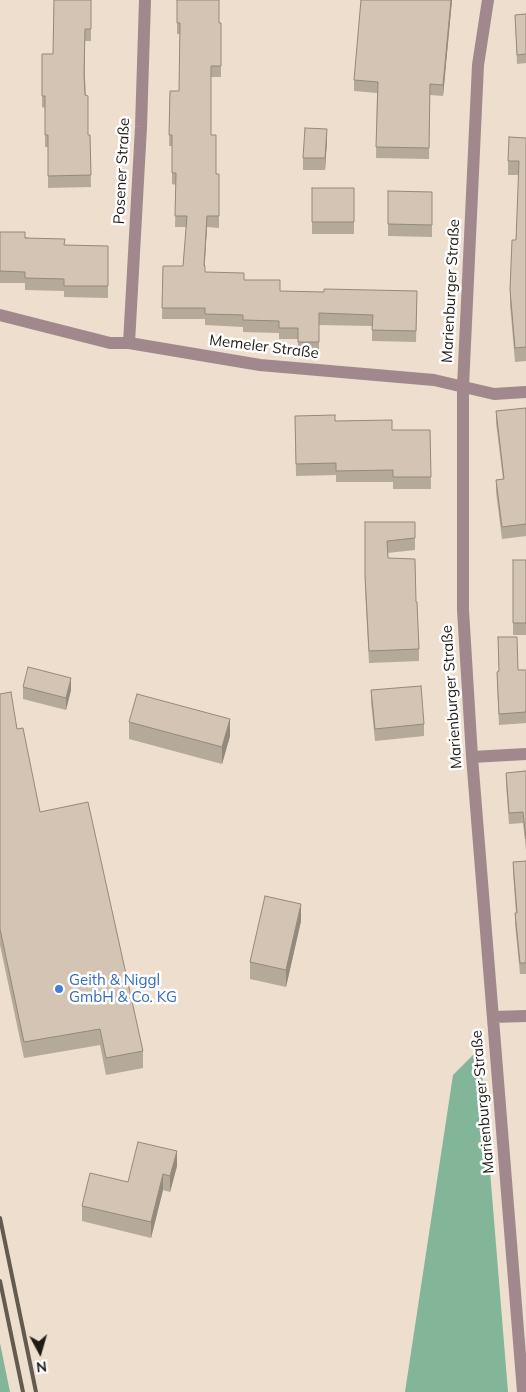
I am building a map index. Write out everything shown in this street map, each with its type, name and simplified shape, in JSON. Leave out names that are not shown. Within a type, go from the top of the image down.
[{"type":"street","name":"Posener Straße","points":[[129,343],[146,0]]},
{"type":"street","name":"Marienburger Straße","points":[[488,0],[478,65],[463,387],[463,610],[472,757],[493,1018],[520,1279],[523,1392]]},
{"type":"street","name":"Memeler Straße","points":[[0,315],[110,344],[129,343],[260,365],[434,380],[494,394],[526,392]]},
{"type":"street","points":[[472,757],[526,754]]},
{"type":"street","points":[[493,1018],[526,1016]]},
{"type":"green space","points":[[480,1048],[508,1392],[405,1392],[453,1075]]},
{"type":"green space","points":[[0,1343],[10,1392],[0,1392]]},
{"type":"building","points":[[54,0],[91,0],[91,29],[85,29],[84,75],[85,95],[88,96],[91,175],[48,176],[48,135],[45,135],[45,96],[42,96],[42,54],[53,54]]},
{"type":"building","points":[[177,0],[219,0],[221,66],[211,66],[211,135],[216,135],[216,174],[219,174],[219,216],[207,216],[205,272],[244,273],[244,280],[280,280],[280,291],[324,292],[324,289],[417,291],[416,331],[372,330],[373,315],[319,313],[319,342],[298,342],[298,328],[279,328],[279,321],[243,320],[243,315],[205,314],[205,308],[162,308],[163,266],[183,266],[187,216],[175,216],[176,173],[172,173],[172,135],[169,135],[170,91],[179,91],[180,23],[177,23]]},
{"type":"building","points":[[361,0],[451,0],[443,85],[430,84],[429,148],[376,147],[378,82],[354,80]]},
{"type":"building","points":[[526,14],[526,54],[517,55],[515,15]]},
{"type":"building","points":[[305,128],[327,129],[325,158],[303,158]]},
{"type":"building","points":[[509,137],[526,138],[526,347],[515,348],[510,290],[512,240],[516,240],[519,161],[508,161]]},
{"type":"building","points":[[312,188],[354,188],[354,222],[312,222]]},
{"type":"building","points":[[388,191],[432,192],[432,225],[388,224]]},
{"type":"building","points":[[0,232],[25,232],[25,238],[65,239],[64,245],[108,246],[108,286],[64,286],[64,279],[25,278],[25,272],[0,271]]},
{"type":"building","points":[[526,408],[526,524],[502,527],[496,480],[504,479],[496,411]]},
{"type":"building","points":[[335,415],[335,421],[392,420],[392,430],[430,430],[431,477],[393,477],[393,470],[336,471],[336,463],[296,464],[295,416]]},
{"type":"building","points":[[365,522],[415,522],[415,538],[387,541],[388,558],[415,559],[419,649],[369,651],[365,576]]},
{"type":"building","points":[[513,560],[526,560],[526,623],[513,623]]},
{"type":"building","points":[[498,637],[517,637],[518,670],[526,670],[526,712],[499,714]]},
{"type":"building","points":[[28,667],[71,678],[66,698],[23,687]]},
{"type":"building","points":[[421,686],[424,724],[375,729],[371,690]]},
{"type":"building","points":[[11,692],[17,729],[23,728],[40,812],[88,802],[143,1051],[106,1058],[100,1029],[24,1042],[0,929],[0,694]]},
{"type":"building","points":[[137,694],[230,719],[222,747],[129,722]]},
{"type":"building","points":[[526,771],[526,839],[523,812],[509,813],[506,773]]},
{"type":"building","points":[[526,861],[526,963],[520,963],[515,913],[517,913],[513,862]]},
{"type":"building","points":[[265,896],[301,904],[286,970],[250,962]]},
{"type":"building","points":[[138,1142],[177,1151],[170,1176],[163,1174],[151,1222],[82,1206],[90,1173],[128,1182]]},
{"type":"railway","points":[[0,1218],[36,1392]]},
{"type":"railway","points":[[0,1281],[23,1392]]},
{"type":"place","name":"Geith & Niggl GmbH & Co. KG","points":[[59,989]]}]
